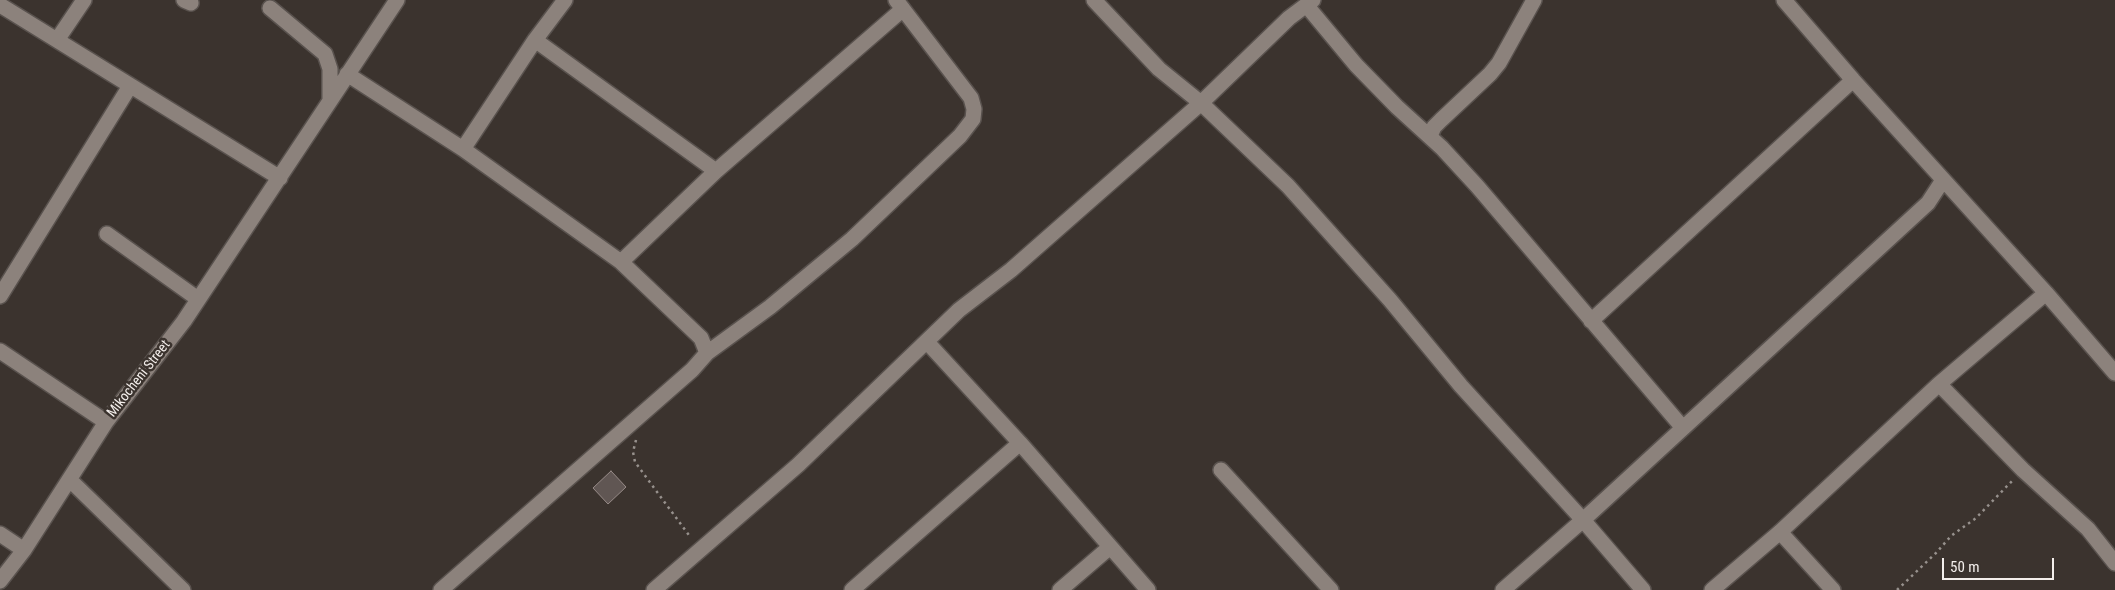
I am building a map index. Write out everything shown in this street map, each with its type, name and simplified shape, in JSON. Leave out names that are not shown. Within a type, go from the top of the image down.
[{"type":"street","points":[[57,40],[84,0]]},
{"type":"street","name":"Mikocheni Street","points":[[0,581],[24,550],[106,422],[184,321],[397,0]]},
{"type":"street","points":[[463,149],[565,0]]},
{"type":"street","points":[[1094,0],[1159,69],[1201,103],[1288,186],[1390,300],[1460,386],[1584,520],[1643,590]]},
{"type":"street","points":[[1430,136],[1434,127],[1490,74],[1499,63],[1534,0]]},
{"type":"street","points":[[1784,0],[2115,373]]},
{"type":"street","points":[[654,590],[798,465],[959,310],[1011,270],[1201,103],[1288,18],[1310,3],[1356,65],[1397,107],[1430,136],[1500,213],[1683,428]]},
{"type":"street","points":[[0,4],[280,178]]},
{"type":"street","points":[[441,590],[692,370],[707,353],[770,307],[852,239],[960,136],[973,119],[974,109],[971,98],[900,5],[716,171],[621,262]]},
{"type":"street","points":[[270,8],[325,54],[330,69],[330,101]]},
{"type":"street","points":[[536,40],[716,171]]},
{"type":"street","points":[[347,74],[463,149],[621,262],[701,338],[707,353]]},
{"type":"street","points":[[1591,321],[1853,80]]},
{"type":"street","points":[[0,296],[130,86]]},
{"type":"street","points":[[1503,590],[1584,520],[1928,203],[1942,180]]},
{"type":"street","points":[[1928,203],[1960,199]]},
{"type":"street","points":[[107,234],[198,299]]},
{"type":"street","points":[[1712,590],[1780,532],[1939,384],[2046,293]]},
{"type":"street","points":[[927,342],[1020,443],[1148,590]]},
{"type":"street","points":[[0,351],[106,422]]},
{"type":"street","points":[[1939,384],[2023,470],[2088,529],[2115,563]]},
{"type":"street","points":[[852,590],[1020,443]]},
{"type":"street","points":[[1221,470],[1330,590]]},
{"type":"street","points":[[70,480],[183,590]]},
{"type":"street","points":[[1780,532],[1833,590]]},
{"type":"street","points":[[0,534],[24,550]]},
{"type":"street","points":[[1060,590],[1110,547]]},
{"type":"path","points":[[636,436],[633,452],[635,462],[699,550]]},
{"type":"path","points":[[1897,590],[1951,536],[1976,518],[2023,470]]},
{"type":"building","points":[[611,471],[626,487],[608,504],[593,488]]}]
